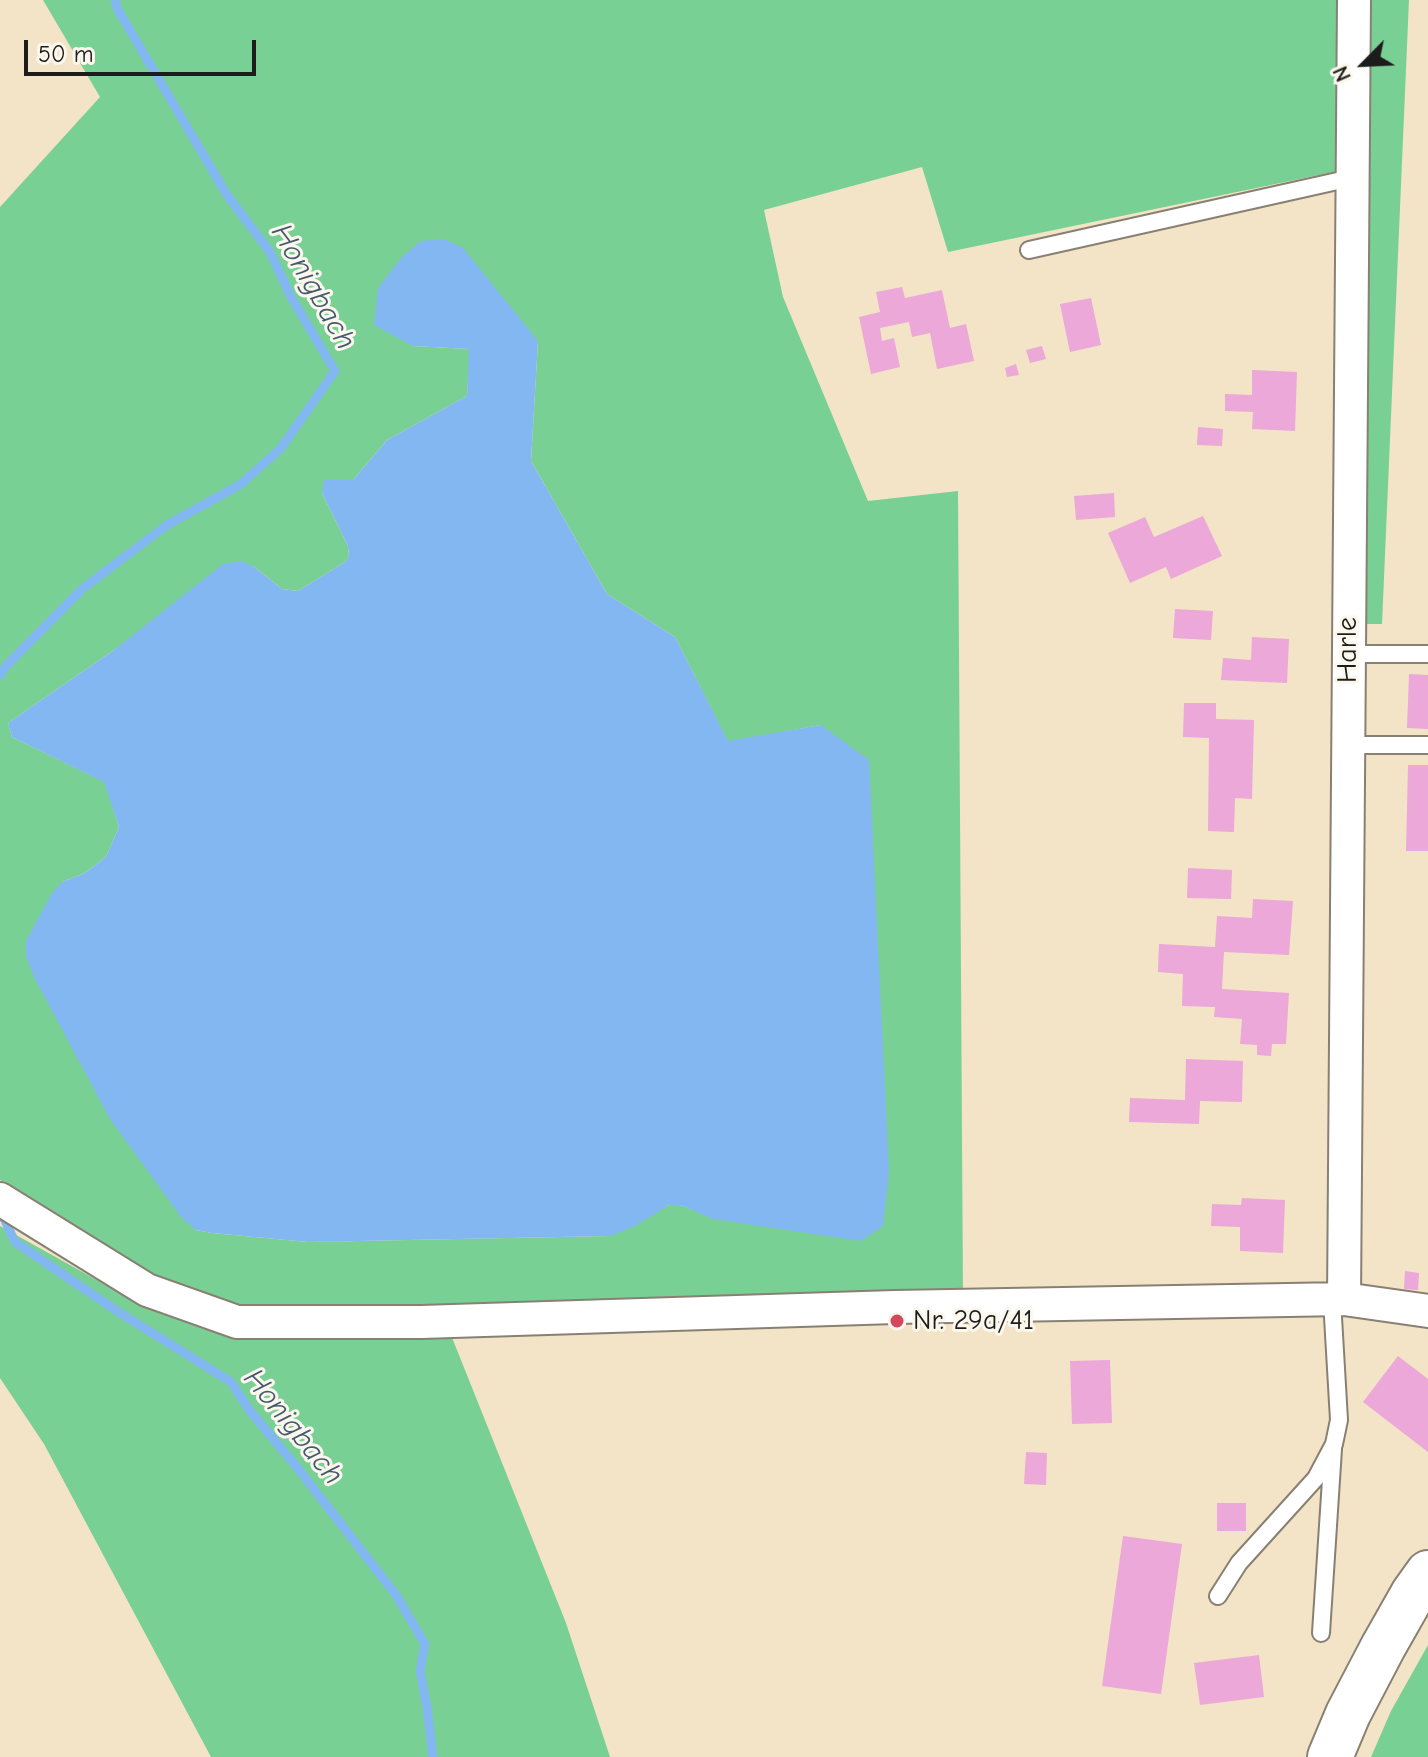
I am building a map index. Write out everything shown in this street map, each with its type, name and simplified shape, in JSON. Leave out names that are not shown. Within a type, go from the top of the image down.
[{"type":"street","name":"Harle","points":[[1338,1300],[1354,0]]},
{"type":"street","points":[[8,1204],[147,1290],[237,1322],[421,1322],[895,1307],[1338,1300],[1428,1311]]},
{"type":"street","points":[[1330,1757],[1376,1660],[1428,1573]]},
{"type":"lane","points":[[1029,250],[1351,178]]},
{"type":"lane","points":[[1348,654],[1428,654]]},
{"type":"lane","points":[[1347,745],[1428,745]]},
{"type":"lane","points":[[1321,1633],[1334,1444],[1339,1420],[1338,1300]]},
{"type":"lane","points":[[1218,1596],[1239,1563],[1316,1478],[1334,1444]]},
{"type":"green space","points":[[43,0],[1345,0],[1343,170],[948,252],[922,167],[764,210],[783,297],[868,501],[958,491],[963,1297],[247,1314],[150,1282],[0,1180],[0,207],[100,97]],"holes":[[[538,341],[531,461],[607,594],[675,637],[728,742],[821,725],[694,1210],[669,1205],[609,1236],[308,1242],[196,1230],[62,882],[85,873],[106,857],[119,827],[105,782],[12,737],[8,723],[114,650],[253,566],[282,589],[298,591],[345,562],[349,557],[348,546],[322,493],[353,480],[387,440],[467,396],[470,349],[413,346]]]},
{"type":"green space","points":[[1366,0],[1409,0],[1382,624],[1363,624]]},
{"type":"green space","points":[[0,1226],[149,1309],[233,1334],[451,1335],[566,1623],[610,1757],[211,1757],[44,1444],[0,1378]]},
{"type":"green space","points":[[1428,1645],[1428,1757],[1371,1757],[1391,1711]]},
{"type":"water","points":[[444,239],[463,248],[538,341],[531,461],[607,594],[675,637],[728,741],[821,725],[869,760],[889,1172],[883,1226],[861,1241],[713,1219],[681,1205],[669,1205],[635,1226],[610,1236],[308,1242],[196,1230],[181,1217],[110,1119],[34,977],[26,956],[26,941],[52,893],[62,882],[85,873],[106,857],[119,827],[104,782],[12,737],[8,723],[114,650],[223,564],[241,561],[253,566],[282,589],[298,591],[345,562],[349,557],[348,546],[322,493],[324,480],[353,480],[387,440],[467,396],[469,349],[413,346],[374,325],[378,288],[402,257],[421,241]]},
{"type":"building","points":[[902,287],[905,298],[942,290],[950,328],[966,324],[974,361],[937,369],[930,333],[912,337],[909,322],[880,328],[882,341],[894,338],[900,367],[871,374],[859,317],[880,312],[876,292]]},
{"type":"building","points":[[1091,298],[1101,345],[1070,352],[1060,304]]},
{"type":"building","points":[[1042,346],[1046,359],[1030,363],[1026,350]]},
{"type":"building","points":[[1016,364],[1019,375],[1007,377],[1005,368]]},
{"type":"building","points":[[1252,370],[1297,372],[1295,431],[1252,429],[1253,412],[1225,411],[1225,394],[1252,395]]},
{"type":"building","points":[[1198,427],[1223,429],[1222,446],[1197,445]]},
{"type":"building","points":[[1114,493],[1115,517],[1076,520],[1074,496]]},
{"type":"building","points":[[1203,516],[1222,556],[1171,579],[1166,567],[1130,583],[1108,533],[1145,517],[1154,537]]},
{"type":"building","points":[[1175,609],[1213,611],[1211,640],[1173,638]]},
{"type":"building","points":[[1252,637],[1289,639],[1287,683],[1221,680],[1223,658],[1251,660]]},
{"type":"building","points":[[1409,674],[1428,675],[1428,729],[1407,728]]},
{"type":"building","points":[[1184,703],[1216,703],[1216,719],[1254,720],[1252,799],[1235,798],[1234,832],[1208,831],[1209,738],[1183,737]]},
{"type":"building","points":[[1408,765],[1428,765],[1428,851],[1406,851]]},
{"type":"building","points":[[1188,868],[1232,870],[1231,899],[1187,898]]},
{"type":"building","points":[[1253,899],[1293,901],[1289,955],[1224,952],[1222,989],[1289,993],[1286,1044],[1272,1044],[1271,1056],[1257,1055],[1257,1045],[1240,1044],[1242,1019],[1214,1017],[1215,1007],[1182,1006],[1183,974],[1158,972],[1159,944],[1215,947],[1217,916],[1252,918]]},
{"type":"building","points":[[1186,1059],[1243,1061],[1242,1102],[1200,1101],[1199,1124],[1129,1122],[1130,1098],[1185,1100]]},
{"type":"building","points":[[1242,1198],[1285,1200],[1283,1253],[1240,1251],[1240,1227],[1211,1226],[1212,1204],[1241,1205]]},
{"type":"building","points":[[1405,1271],[1419,1273],[1418,1290],[1404,1289]]},
{"type":"building","points":[[1398,1356],[1428,1379],[1428,1452],[1363,1402]]},
{"type":"building","points":[[1110,1360],[1112,1423],[1072,1424],[1070,1361]]},
{"type":"building","points":[[1026,1452],[1047,1453],[1046,1485],[1024,1484]]},
{"type":"building","points":[[1217,1503],[1246,1503],[1246,1531],[1217,1531]]},
{"type":"building","points":[[1123,1536],[1182,1544],[1161,1694],[1102,1686]]},
{"type":"building","points":[[1259,1655],[1264,1697],[1200,1705],[1194,1663]]},
{"type":"waterway","name":"Honigbach","points":[[0,675],[82,589],[167,525],[241,484],[281,448],[335,371],[291,297],[270,252],[227,195],[115,0]]},
{"type":"waterway","name":"Honigbach","points":[[1,1212],[15,1242],[117,1311],[231,1382],[250,1411],[396,1595],[425,1644],[420,1671],[433,1757]]},
{"type":"place","name":"Nr. 29a/41","points":[[897,1321]]}]
